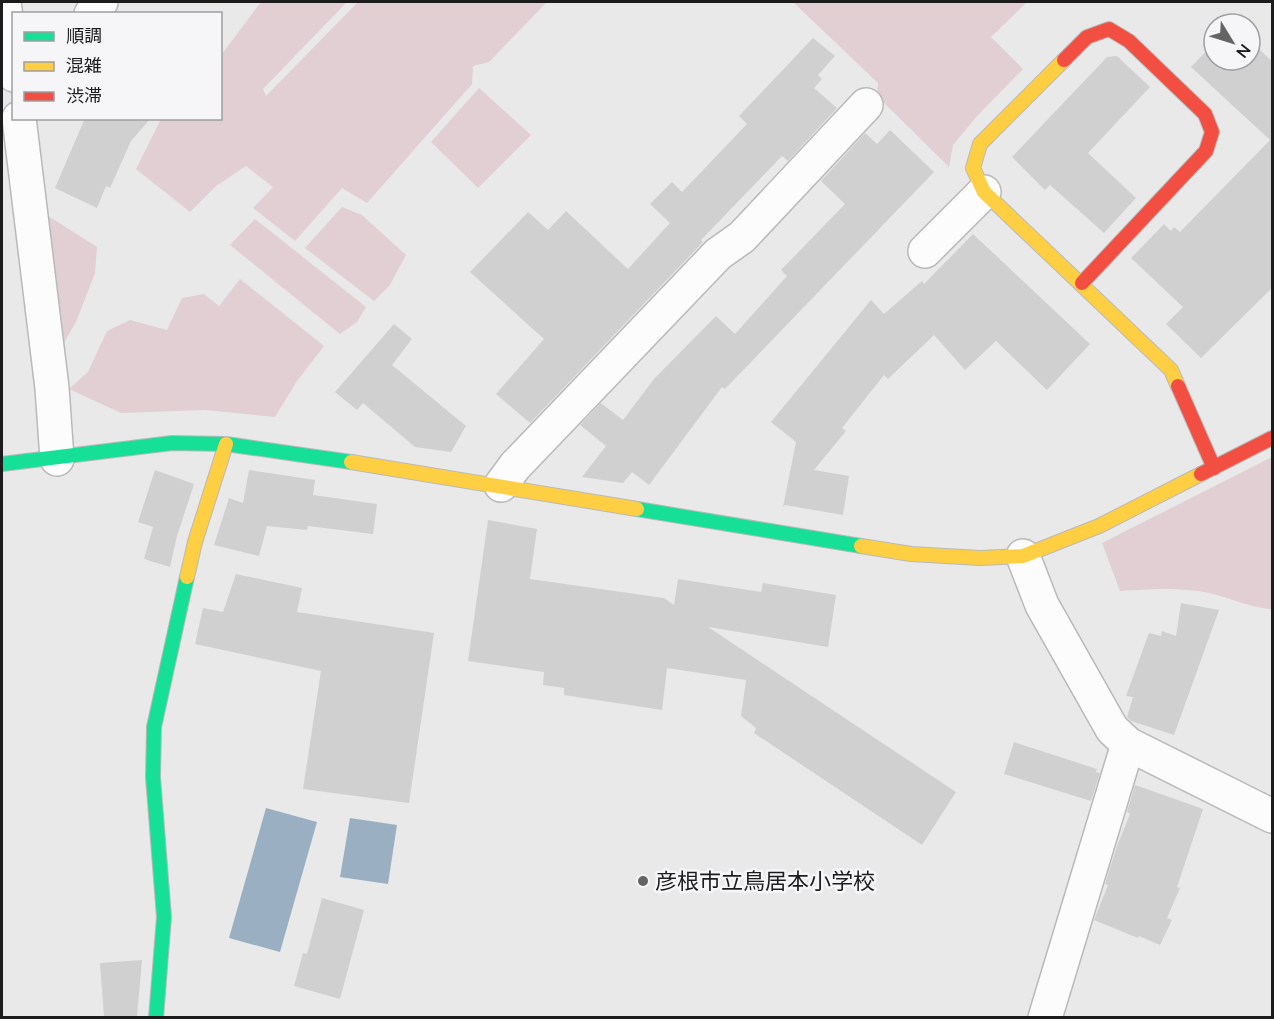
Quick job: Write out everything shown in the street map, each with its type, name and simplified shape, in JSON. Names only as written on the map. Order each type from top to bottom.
[{"type":"street","points":[[8,14],[12,55]]},
{"type":"street","points":[[1082,283],[1206,151],[1212,132],[1205,114],[1129,41],[1109,29],[1087,37],[980,144],[973,168],[984,192],[1171,370],[1214,468]]},
{"type":"street","points":[[501,485],[515,466],[718,254],[742,237],[866,105]]},
{"type":"street","points":[[19,120],[52,388],[57,459]]},
{"type":"street","points":[[925,251],[984,192]]},
{"type":"street","points":[[2,464],[57,459],[136,446],[172,443],[226,444],[286,451],[501,485],[678,517],[911,554],[980,558],[1023,556],[1099,526],[1272,438]]},
{"type":"street","points":[[156,1017],[164,917],[153,777],[154,727],[195,542],[226,444]]},
{"type":"street","points":[[1023,556],[1042,605],[1112,729],[1128,744],[1272,816]]},
{"type":"street","points":[[1045,1017],[1128,744]]},
{"type":"shaded area","points":[[261,2],[347,2],[263,89],[266,96],[358,2],[547,2],[489,62],[473,66],[472,84],[367,203],[342,188],[295,241],[253,208],[273,187],[246,166],[216,186],[190,212],[136,169],[160,120],[222,120],[222,54]]},
{"type":"shaded area","points":[[793,2],[1027,2],[991,37],[1023,69],[977,116],[953,145],[949,167],[877,96],[878,83]]},
{"type":"shaded area","points":[[479,88],[531,135],[478,188],[431,142]]},
{"type":"shaded area","points":[[342,207],[362,215],[406,255],[390,285],[374,301],[305,248]]},
{"type":"shaded area","points":[[42,212],[97,247],[95,273],[76,322],[62,346]]},
{"type":"shaded area","points":[[255,219],[366,307],[357,322],[340,334],[230,245]]},
{"type":"shaded area","points":[[240,279],[324,346],[297,381],[275,417],[205,410],[121,413],[69,389],[88,372],[107,331],[130,320],[167,330],[182,298],[204,294],[219,306]]},
{"type":"shaded area","points":[[1272,457],[1272,609],[1256,607],[1198,591],[1164,589],[1120,591],[1102,543]]},
{"type":"water","points":[[266,808],[317,822],[280,952],[229,938]]},
{"type":"water","points":[[350,818],[397,825],[388,884],[340,877]]},
{"type":"building","points":[[813,38],[835,56],[818,75],[822,79],[814,88],[837,108],[788,161],[782,156],[530,423],[496,394],[544,339],[470,272],[528,212],[548,230],[566,211],[628,269],[670,223],[650,204],[672,182],[682,192],[747,124],[739,116]]},
{"type":"building","points":[[1262,52],[1272,61],[1272,288],[1201,358],[1166,324],[1183,307],[1131,258],[1164,224],[1171,231],[1174,227],[1180,232],[1270,140],[1191,67],[1202,56],[1202,72],[1262,72]]},
{"type":"building","points":[[1117,56],[1150,87],[1088,153],[1136,198],[1104,233],[1050,185],[1045,190],[1012,157],[1107,57]]},
{"type":"building","points":[[84,120],[149,120],[131,141],[110,188],[106,186],[97,208],[55,188]]},
{"type":"building","points":[[890,130],[934,172],[725,389],[722,387],[649,485],[632,472],[623,483],[582,477],[606,446],[580,425],[601,403],[623,420],[654,379],[716,316],[735,334],[787,276],[781,270],[845,204],[821,181],[865,133],[877,144]]},
{"type":"building","points":[[973,234],[1090,344],[1047,390],[996,341],[965,370],[934,335],[888,379],[884,375],[842,428],[846,431],[814,470],[849,476],[843,515],[785,505],[783,507],[796,442],[771,422],[871,300],[884,314],[922,281],[924,284]]},
{"type":"building","points":[[394,324],[412,339],[392,365],[466,426],[451,452],[415,447],[363,403],[357,410],[335,392]]},
{"type":"building","points":[[155,470],[194,484],[177,536],[170,567],[144,559],[153,527],[138,522]]},
{"type":"building","points":[[249,470],[315,480],[313,495],[377,504],[373,534],[308,526],[307,530],[267,526],[259,556],[214,545],[229,498],[243,503]]},
{"type":"building","points":[[488,520],[537,529],[530,579],[664,598],[674,605],[678,579],[761,592],[763,583],[836,595],[828,647],[708,627],[956,792],[922,845],[754,733],[756,728],[741,716],[746,680],[667,668],[662,710],[564,695],[564,688],[543,685],[544,672],[468,661]]},
{"type":"building","points":[[236,574],[302,588],[297,612],[434,633],[409,803],[303,789],[321,671],[195,644],[203,608],[223,612]]},
{"type":"building","points":[[1181,603],[1219,610],[1174,735],[1131,721],[1127,717],[1133,697],[1126,696],[1149,633],[1161,636],[1162,631],[1176,636]]},
{"type":"building","points":[[1014,742],[1097,769],[1096,772],[1100,773],[1091,801],[1004,774]]},
{"type":"building","points":[[1135,785],[1203,809],[1177,887],[1180,888],[1167,918],[1172,920],[1160,945],[1094,920],[1108,885],[1105,884],[1117,846],[1130,814],[1127,812]]},
{"type":"building","points":[[322,898],[364,910],[340,999],[294,986],[303,953],[307,954]]},
{"type":"building","points":[[142,960],[137,1017],[104,1017],[100,963]]},
{"type":"traffic: fast","points":[[2,464],[172,443],[226,444],[351,462]]},
{"type":"traffic: fast","points":[[637,509],[861,546]]},
{"type":"traffic: fast","points":[[156,1018],[164,917],[153,777],[154,727],[187,577]]},
{"type":"traffic: slow","points":[[1064,60],[980,144],[973,168],[984,192],[1171,370],[1178,386]]},
{"type":"traffic: slow","points":[[187,577],[195,542],[226,444]]},
{"type":"traffic: slow","points":[[351,462],[637,509]]},
{"type":"traffic: slow","points":[[861,546],[911,554],[980,558],[1023,556],[1099,526],[1201,474]]},
{"type":"traffic: jam","points":[[1064,60],[1087,37],[1109,29],[1129,41],[1205,114],[1212,132],[1206,151],[1082,283]]},
{"type":"traffic: jam","points":[[1178,386],[1214,468]]},
{"type":"traffic: jam","points":[[1201,474],[1272,438]]},
{"type":"place","name":"彦根市立鳥居本小学校","points":[[643,881]]}]
